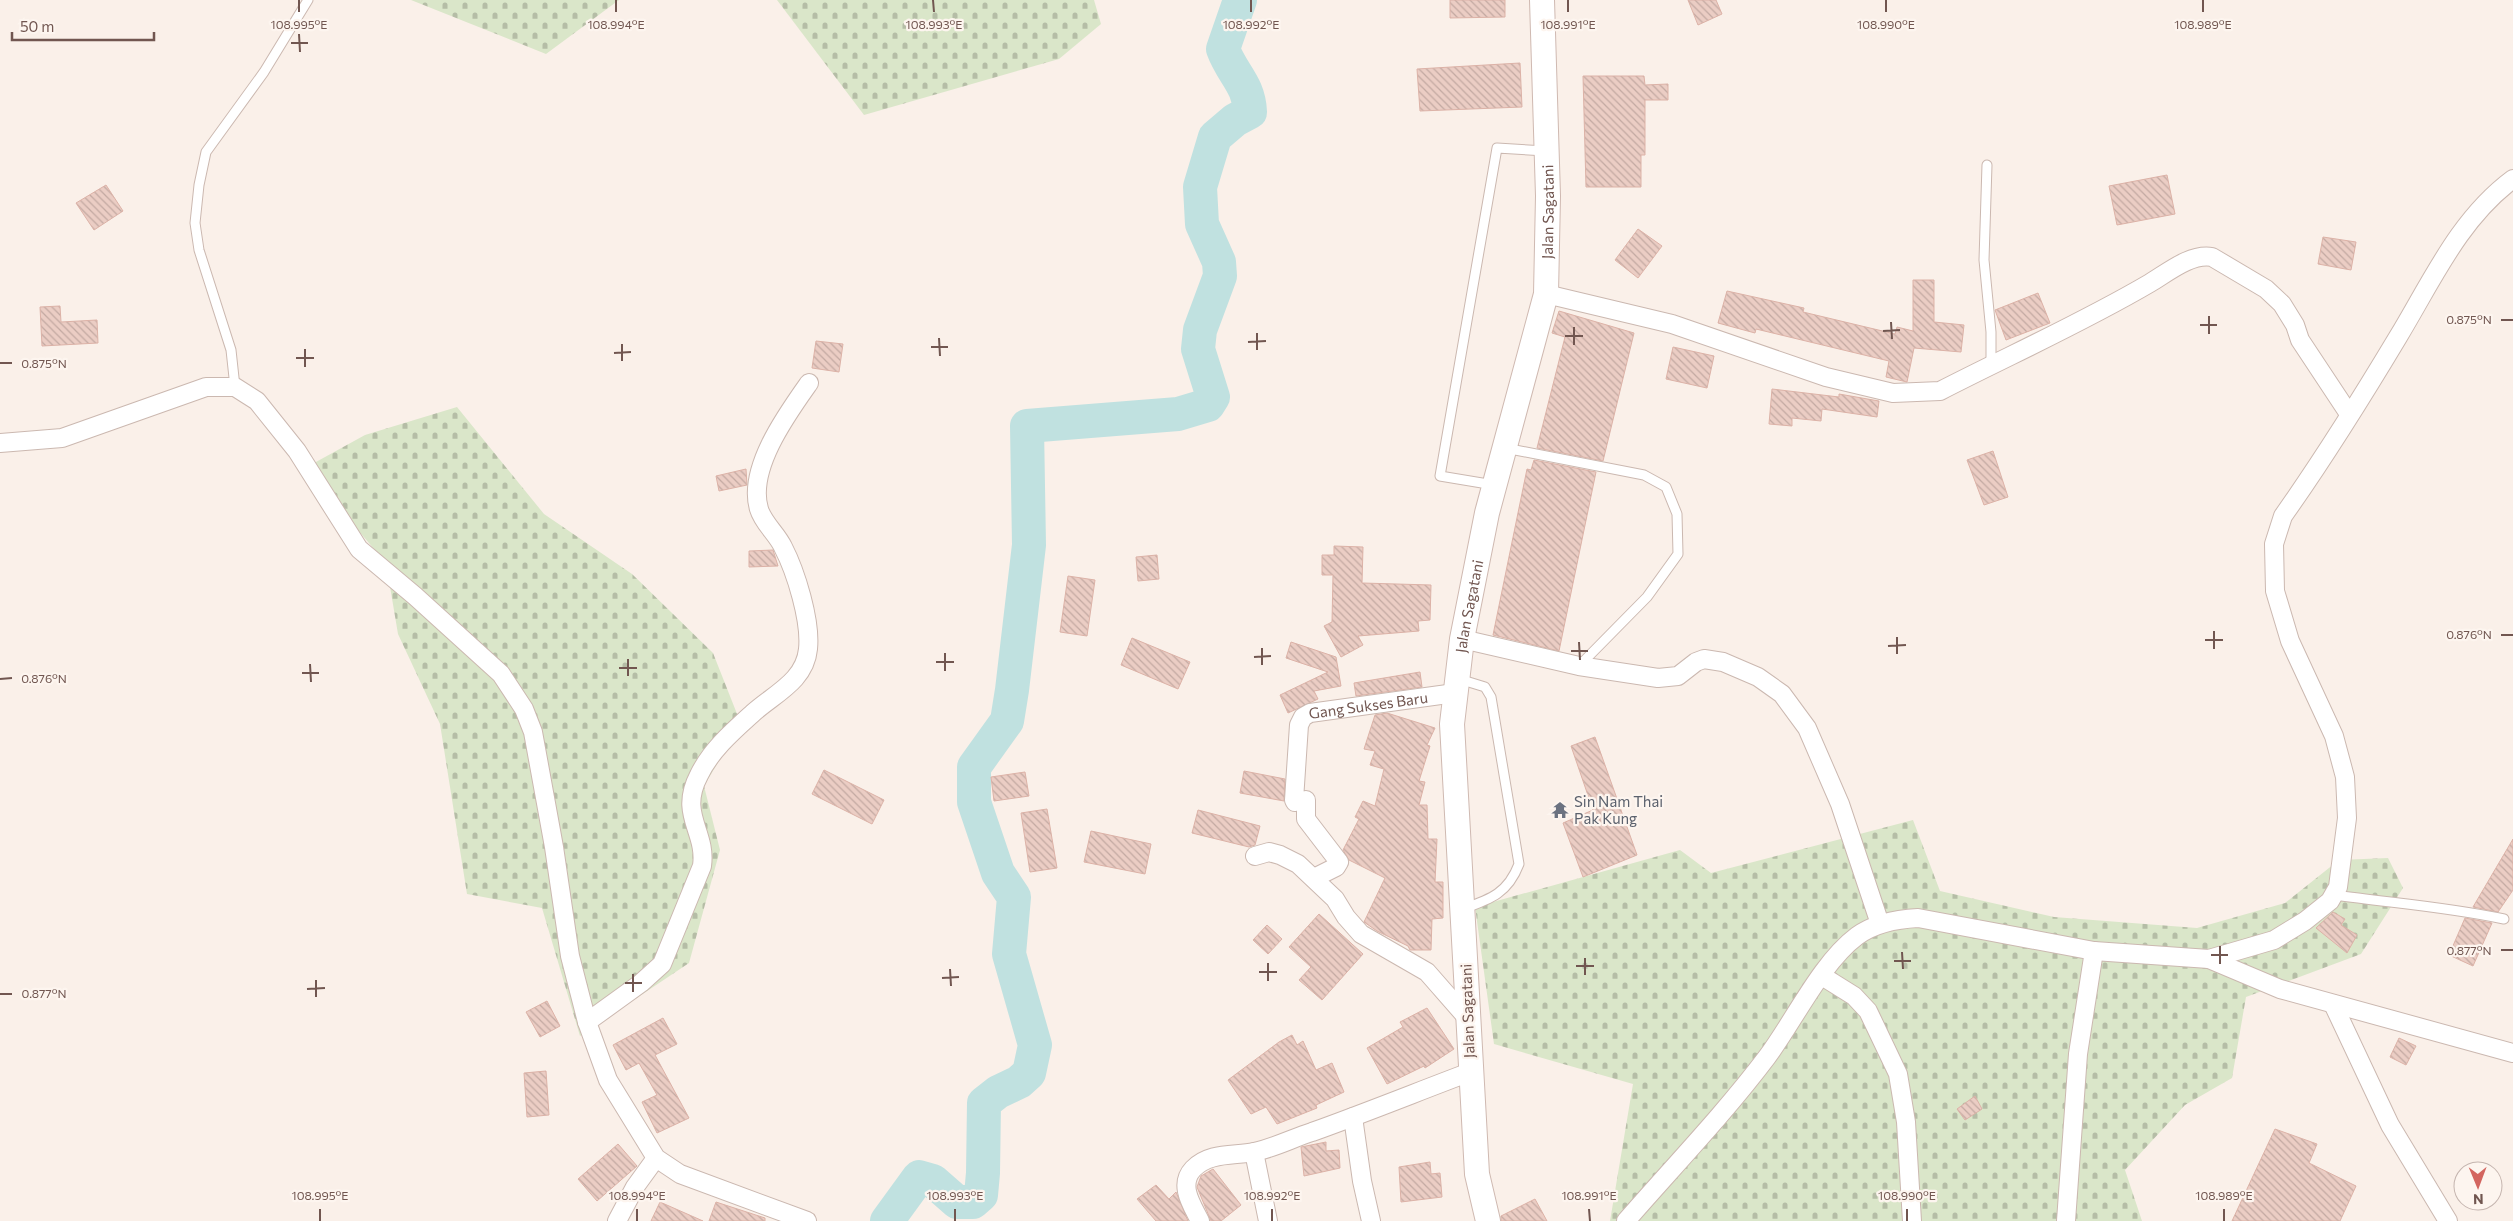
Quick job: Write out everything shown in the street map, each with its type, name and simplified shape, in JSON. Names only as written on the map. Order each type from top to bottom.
[{"type":"street","name":"Jalan Sagatani","points":[[1488,1221],[1477,1174],[1452,724],[1462,639],[1494,485],[1546,294],[1546,151],[1542,0]]},
{"type":"street","points":[[2209,960],[2274,940],[2305,921],[2335,894],[2338,887],[2347,818],[2345,777],[2334,736],[2290,641],[2275,591],[2273,559],[2276,534],[2283,516],[2388,355],[2441,262],[2469,221],[2499,189],[2513,179]]},
{"type":"street","points":[[1546,294],[1672,324],[1826,377],[1893,393],[1940,391],[2117,302],[2188,262],[2205,256],[2212,257],[2266,289],[2282,304],[2295,325],[2300,340],[2349,414]]},
{"type":"street","points":[[587,1022],[641,983],[662,964],[702,866],[702,851],[690,807],[691,797],[699,775],[717,747],[755,712],[781,693],[798,675],[805,661],[808,631],[794,574],[784,548],[761,515],[757,500],[758,479],[770,443],[809,383]]},
{"type":"street","points":[[0,443],[62,438],[206,387],[217,385],[235,387],[257,401],[297,451],[359,549],[415,596],[501,674],[524,709],[533,732],[554,847],[570,956],[587,1022],[608,1080],[656,1158],[680,1174],[807,1221]]},
{"type":"street","points":[[1462,639],[1579,666],[1665,679],[1678,676],[1696,662],[1712,660],[1723,662],[1758,677],[1782,694],[1807,728],[1840,804],[1880,924]]},
{"type":"street","name":"Gang Sukses Baru","points":[[1314,878],[1336,867],[1339,862],[1306,818],[1306,800],[1295,802],[1294,800],[1299,725],[1303,717],[1310,713],[1456,685]]},
{"type":"street","points":[[1255,856],[1269,852],[1298,864],[1336,899],[1346,916],[1361,934],[1426,972],[1469,1020]]},
{"type":"street","points":[[1626,1221],[1767,1057],[1822,976],[1857,936],[1880,924],[1898,919],[1918,918],[2094,951],[2209,960],[2280,990],[2513,1053]]},
{"type":"street","points":[[2066,1221],[2078,1054],[2094,951]]},
{"type":"street","points":[[1822,976],[1854,996],[1868,1011],[1898,1074],[1906,1122],[1912,1221]]},
{"type":"street","points":[[2333,1004],[2390,1125],[2448,1221]]},
{"type":"street","points":[[1200,1221],[1188,1196],[1186,1182],[1193,1169],[1202,1162],[1217,1156],[1254,1152],[1353,1117],[1470,1072]]},
{"type":"street","points":[[1353,1117],[1370,1221]]},
{"type":"street","points":[[1254,1152],[1268,1221]]},
{"type":"street","points":[[617,1221],[635,1187],[656,1158]]},
{"type":"lane","points":[[235,387],[231,350],[199,250],[195,224],[199,185],[206,152],[264,72],[308,0]]},
{"type":"lane","points":[[1494,485],[1440,476],[1497,148],[1546,151]]},
{"type":"lane","points":[[1987,165],[1984,260],[1991,332],[1991,364]]},
{"type":"lane","points":[[1504,448],[1644,475],[1666,487],[1677,514],[1678,554],[1647,597],[1579,666]]},
{"type":"lane","points":[[1456,685],[1485,687],[1491,697],[1519,864],[1513,880],[1500,892],[1485,901],[1462,909]]},
{"type":"lane","points":[[2335,894],[2424,908],[2463,911],[2504,919]]},
{"type":"green space","points":[[411,0],[619,0],[546,54]]},
{"type":"green space","points":[[777,0],[1094,0],[1101,24],[1059,59],[864,115]]},
{"type":"green space","points":[[457,407],[544,514],[632,574],[713,653],[741,724],[704,786],[720,850],[689,963],[580,1036],[542,908],[467,894],[440,724],[398,634],[386,563],[305,468],[365,435]]},
{"type":"green space","points":[[1913,820],[1940,891],[2054,917],[2197,928],[2285,903],[2339,860],[2388,858],[2403,888],[2361,954],[2246,997],[2232,1078],[2185,1105],[2125,1170],[2142,1221],[1610,1221],[1633,1084],[1494,1044],[1475,907],[1680,850],[1711,873]]},
{"type":"building","points":[[1450,0],[1505,0],[1505,17],[1450,18]]},
{"type":"building","points":[[1688,0],[1716,0],[1722,14],[1698,25]]},
{"type":"building","points":[[1520,63],[1522,107],[1420,111],[1417,69]]},
{"type":"building","points":[[1583,76],[1644,76],[1645,85],[1668,84],[1668,100],[1645,100],[1645,155],[1641,155],[1641,187],[1586,187]]},
{"type":"building","points":[[2167,175],[2175,214],[2117,225],[2109,186]]},
{"type":"building","points":[[106,185],[123,211],[94,230],[76,203]]},
{"type":"building","points":[[1638,229],[1662,246],[1638,278],[1615,260]]},
{"type":"building","points":[[2323,237],[2356,242],[2351,270],[2318,264]]},
{"type":"building","points":[[1913,280],[1934,280],[1934,322],[1964,325],[1961,352],[1914,348],[1907,382],[1886,377],[1889,361],[1756,329],[1755,333],[1718,323],[1727,291],[1804,308],[1803,312],[1895,334],[1897,327],[1913,331]]},
{"type":"building","points":[[2038,293],[2050,323],[2006,340],[1995,310]]},
{"type":"building","points":[[60,306],[61,322],[97,320],[98,343],[42,346],[40,307]]},
{"type":"building","points":[[1559,311],[1634,333],[1603,461],[1537,448],[1565,337],[1552,333]]},
{"type":"building","points":[[816,341],[843,344],[839,372],[812,368]]},
{"type":"building","points":[[1673,347],[1714,356],[1707,388],[1666,379]]},
{"type":"building","points":[[1772,389],[1839,397],[1839,394],[1879,401],[1877,417],[1822,409],[1821,421],[1792,418],[1792,426],[1769,424]]},
{"type":"building","points":[[1993,451],[2008,497],[1984,505],[1967,460]]},
{"type":"building","points":[[1534,460],[1596,472],[1559,651],[1493,635],[1527,469],[1531,470]]},
{"type":"building","points":[[746,469],[747,485],[719,491],[716,476]]},
{"type":"building","points":[[1334,546],[1363,547],[1362,583],[1431,585],[1430,620],[1418,621],[1419,631],[1358,636],[1363,645],[1341,657],[1324,626],[1332,622],[1333,575],[1322,575],[1322,555],[1334,555]]},
{"type":"building","points":[[773,550],[778,566],[749,567],[749,551]]},
{"type":"building","points":[[1157,555],[1159,579],[1138,581],[1136,557]]},
{"type":"building","points":[[1068,576],[1095,580],[1087,636],[1060,632]]},
{"type":"building","points":[[1132,638],[1190,662],[1178,689],[1121,665]]},
{"type":"building","points":[[1291,642],[1336,657],[1341,686],[1314,691],[1318,699],[1288,713],[1280,695],[1328,672],[1286,658]]},
{"type":"building","points":[[1420,672],[1422,687],[1356,696],[1354,683]]},
{"type":"building","points":[[1387,713],[1435,728],[1427,745],[1430,746],[1419,781],[1425,782],[1419,805],[1427,805],[1428,839],[1437,839],[1435,882],[1443,882],[1443,918],[1432,919],[1431,950],[1410,950],[1408,946],[1377,931],[1364,922],[1385,878],[1349,860],[1343,850],[1359,819],[1355,817],[1363,801],[1375,806],[1384,769],[1370,765],[1375,751],[1364,749],[1375,715]]},
{"type":"building","points":[[1595,737],[1637,855],[1583,877],[1563,823],[1593,810],[1571,746]]},
{"type":"building","points":[[824,770],[884,800],[872,824],[812,794]]},
{"type":"building","points":[[1244,771],[1285,779],[1284,801],[1240,793]]},
{"type":"building","points":[[1025,772],[1029,796],[994,801],[991,777]]},
{"type":"building","points":[[1047,809],[1057,868],[1030,872],[1021,813]]},
{"type":"building","points":[[1198,810],[1260,826],[1255,845],[1249,847],[1192,833]]},
{"type":"building","points":[[1091,831],[1151,844],[1145,874],[1084,862]]},
{"type":"building","points":[[2513,839],[2513,890],[2498,912],[2473,907]]},
{"type":"building","points":[[2333,912],[2345,919],[2341,925],[2357,935],[2347,953],[2316,928]]},
{"type":"building","points":[[1319,914],[1363,954],[1322,1000],[1299,980],[1311,967],[1289,947]]},
{"type":"building","points":[[2465,918],[2492,923],[2473,966],[2449,955]]},
{"type":"building","points":[[1267,925],[1282,939],[1268,954],[1253,940]]},
{"type":"building","points":[[547,1001],[560,1026],[540,1037],[526,1012]]},
{"type":"building","points":[[1427,1008],[1454,1049],[1425,1068],[1424,1066],[1387,1084],[1367,1048],[1403,1027],[1400,1022]]},
{"type":"building","points":[[663,1018],[677,1044],[655,1055],[689,1118],[657,1133],[642,1102],[657,1095],[639,1063],[626,1070],[613,1045]]},
{"type":"building","points":[[1292,1035],[1297,1045],[1303,1041],[1316,1070],[1332,1063],[1344,1092],[1316,1105],[1317,1108],[1277,1124],[1266,1107],[1251,1114],[1228,1080],[1279,1042]]},
{"type":"building","points":[[2399,1038],[2416,1046],[2406,1065],[2390,1057]]},
{"type":"building","points":[[546,1071],[549,1115],[527,1117],[524,1073]]},
{"type":"building","points":[[1975,1096],[1982,1109],[1965,1120],[1957,1109]]},
{"type":"building","points":[[2275,1129],[2317,1144],[2309,1163],[2356,1186],[2340,1221],[2232,1221]]},
{"type":"building","points":[[1326,1142],[1326,1151],[1339,1150],[1340,1168],[1304,1176],[1301,1147]]},
{"type":"building","points":[[618,1144],[637,1166],[597,1201],[578,1179]]},
{"type":"building","points":[[1430,1162],[1431,1174],[1440,1173],[1442,1197],[1401,1202],[1399,1167]]},
{"type":"building","points":[[1213,1169],[1241,1205],[1221,1221],[1211,1221],[1197,1187],[1201,1176]]},
{"type":"building","points":[[1156,1185],[1169,1199],[1176,1192],[1188,1221],[1156,1221],[1137,1199]]},
{"type":"building","points":[[1535,1199],[1547,1221],[1501,1221],[1501,1216]]},
{"type":"building","points":[[660,1202],[703,1221],[651,1221]]},
{"type":"building","points":[[716,1202],[765,1218],[765,1221],[709,1221]]},
{"type":"waterway","points":[[887,1221],[919,1177],[933,1181],[957,1202],[973,1202],[981,1195],[984,1103],[998,1092],[1019,1082],[1029,1073],[1035,1045],[1009,954],[1014,897],[998,873],[974,802],[974,767],[1007,721],[1012,690],[1029,545],[1027,426],[1178,414],[1208,405],[1213,397],[1198,349],[1200,330],[1220,276],[1219,262],[1202,224],[1200,187],[1215,137],[1235,120],[1250,112],[1247,94],[1223,49],[1240,0]]},
{"type":"place","name":"Sin Nam Thai Pak Kung","points":[[1560,810]]}]
